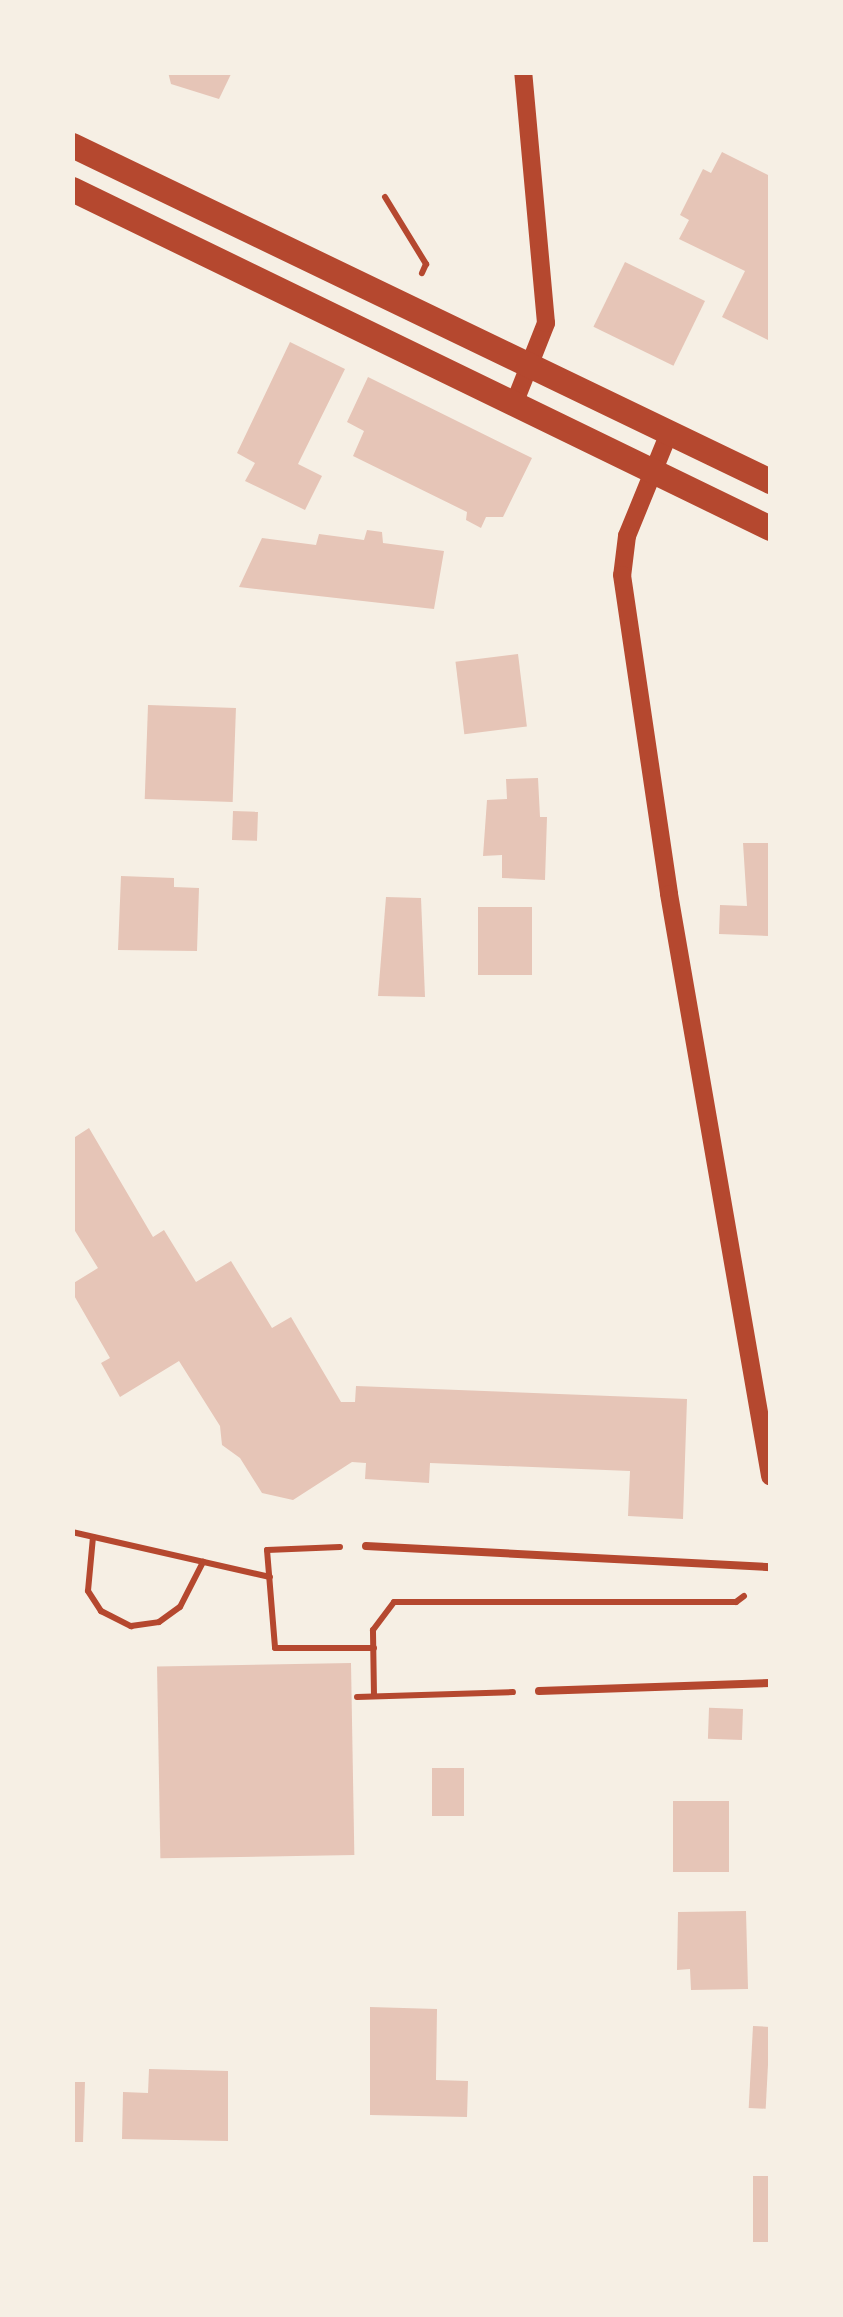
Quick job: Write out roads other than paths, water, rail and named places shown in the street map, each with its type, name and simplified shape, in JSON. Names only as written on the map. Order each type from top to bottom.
[{"type":"main road","points":[[72,145],[770,481]]},
{"type":"main road","points":[[72,189],[770,528]]},
{"type":"street","points":[[514,404],[531,364],[546,309],[523,72]]},
{"type":"street","points":[[669,433],[626,536],[626,605],[669,894],[770,1476]]},
{"type":"lane","points":[[366,1546],[770,1566]]},
{"type":"lane","points":[[539,1691],[770,1683]]}]
